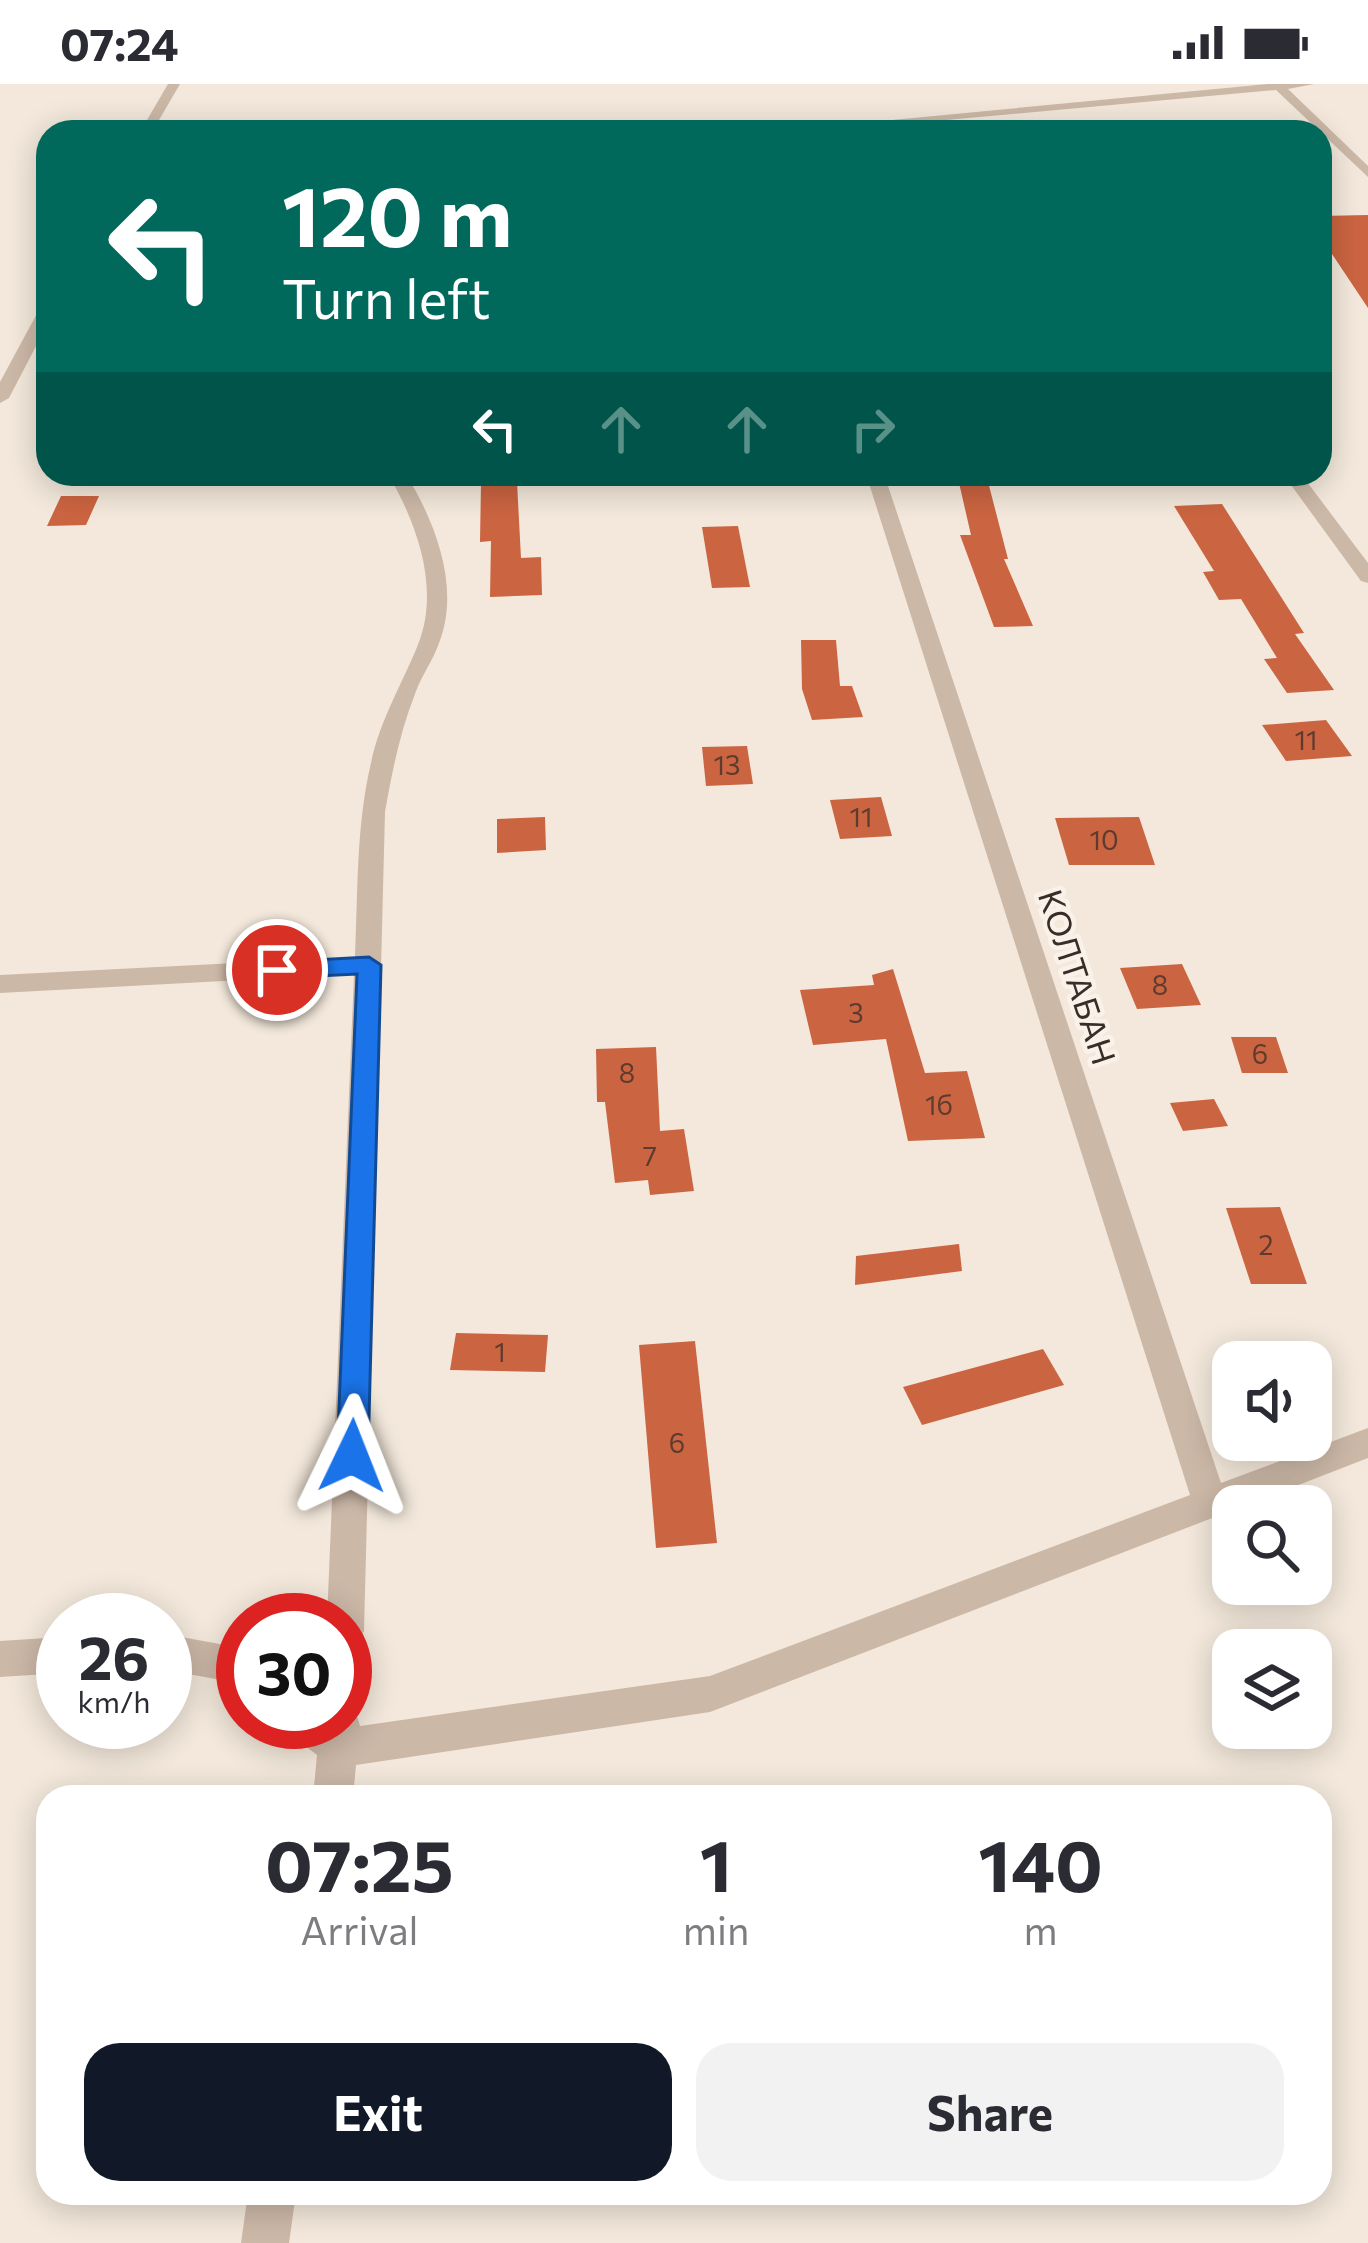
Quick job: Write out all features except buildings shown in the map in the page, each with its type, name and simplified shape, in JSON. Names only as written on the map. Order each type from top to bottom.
[{"type":"street","points":[[153,120],[174,84]]},
{"type":"street","points":[[942,120],[1308,84]]},
{"type":"street","points":[[1279,87],[1313,120]]},
{"type":"street","points":[[1332,138],[1368,173]]},
{"type":"street","points":[[0,398],[36,330]]},
{"type":"street","points":[[346,1593],[373,812],[383,758],[404,692],[431,639],[434,603],[432,546],[404,486]]},
{"type":"street","name":"КОЛТАБАН","points":[[878,486],[1210,1503]]},
{"type":"street","points":[[1301,486],[1368,577]]},
{"type":"street","points":[[0,984],[369,965]]},
{"type":"street","points":[[372,1731],[710,1694],[1368,1443]]},
{"type":"street","points":[[0,1659],[36,1657]]},
{"type":"street","points":[[334,1785],[338,1749]]},
{"type":"street","points":[[265,2243],[270,2205]]},
{"type":"route","points":[[277,970],[369,965],[352,1456]]}]
